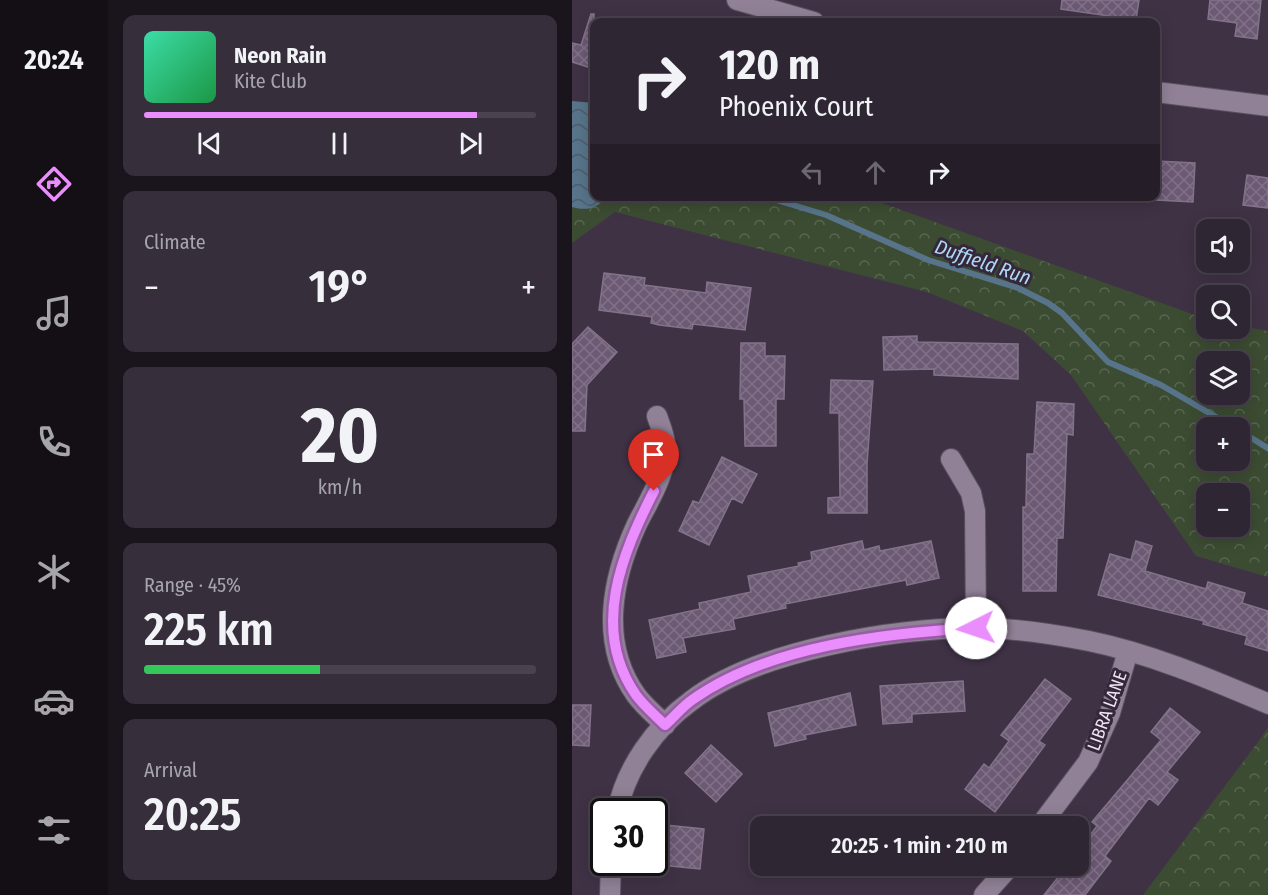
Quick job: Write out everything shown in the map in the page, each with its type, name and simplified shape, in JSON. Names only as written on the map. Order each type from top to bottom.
[{"type":"street","points":[[737,0],[800,18]]},
{"type":"street","points":[[1160,92],[1268,106]]},
{"type":"street","points":[[657,416],[665,442],[663,467],[626,550],[617,576],[613,604],[613,629],[625,677],[637,696],[665,725]]},
{"type":"street","points":[[951,459],[964,477],[975,511],[976,628]]},
{"type":"street","points":[[622,798],[630,774],[644,750],[665,725],[690,701],[722,681],[793,656],[884,636],[976,628],[1089,641],[1173,664],[1268,704]]},
{"type":"street","name":"LIBRA LANE","points":[[1047,816],[1092,754],[1110,713],[1128,651]]},
{"type":"street","points":[[610,895],[611,876]]},
{"type":"street","points":[[984,895],[1001,876]]},
{"type":"green space","points":[[572,104],[590,179],[590,201],[876,201],[1196,315],[1196,339],[1250,339],[1250,328],[1268,331],[1268,577],[1196,556],[1071,375],[1023,331],[927,292],[615,212],[572,243]]},
{"type":"green space","points":[[1268,727],[1268,895],[1143,895],[1261,738]]},
{"type":"water","points":[[572,101],[590,103],[590,201],[602,201],[587,209],[572,207]]},
{"type":"building","points":[[1062,0],[1139,0],[1136,18],[1061,9]]},
{"type":"building","points":[[1210,0],[1261,0],[1257,39],[1235,36],[1237,23],[1208,19]]},
{"type":"building","points":[[591,14],[594,14],[594,18],[590,18],[590,68],[572,62],[572,43],[581,45]]},
{"type":"building","points":[[1160,161],[1195,163],[1193,202],[1160,200]]},
{"type":"building","points":[[1247,175],[1268,178],[1268,208],[1243,205]]},
{"type":"building","points":[[604,273],[645,278],[644,285],[706,293],[707,282],[751,288],[745,330],[693,324],[692,329],[659,325],[651,323],[652,317],[599,310]]},
{"type":"building","points":[[588,327],[617,352],[587,385],[585,431],[572,431],[572,344]]},
{"type":"building","points":[[917,336],[917,342],[1018,344],[1018,379],[934,375],[934,369],[884,370],[883,337]]},
{"type":"building","points":[[741,343],[765,343],[765,356],[785,356],[784,399],[776,399],[776,446],[745,446],[744,399],[740,399]]},
{"type":"building","points":[[831,380],[873,381],[867,464],[867,513],[828,513],[828,498],[840,497],[839,413],[830,413]]},
{"type":"building","points":[[1037,402],[1074,404],[1073,435],[1067,434],[1063,538],[1057,538],[1056,591],[1023,591],[1023,507],[1026,507],[1027,454],[1034,454]]},
{"type":"building","points":[[722,457],[757,474],[742,503],[732,498],[709,545],[679,531],[693,501],[699,503]]},
{"type":"building","points":[[862,541],[864,550],[879,546],[880,551],[931,541],[939,578],[907,585],[906,580],[785,604],[786,608],[733,619],[735,629],[683,638],[686,652],[657,658],[649,620],[700,609],[699,603],[751,592],[748,576],[799,566],[798,563],[812,560],[811,552]]},
{"type":"building","points":[[1136,541],[1152,546],[1145,571],[1206,589],[1208,582],[1245,593],[1242,603],[1268,611],[1268,651],[1245,644],[1247,636],[1203,624],[1204,621],[1098,595],[1110,554],[1131,560]]},
{"type":"building","points":[[1045,679],[1071,699],[1039,741],[1045,745],[995,812],[965,789],[984,764],[989,768],[1009,741],[1001,735]]},
{"type":"building","points":[[963,681],[965,711],[912,714],[912,722],[883,724],[880,686]]},
{"type":"building","points":[[850,693],[856,725],[805,735],[806,739],[775,746],[768,713]]},
{"type":"building","points":[[572,705],[591,705],[589,746],[572,745]]},
{"type":"building","points":[[1170,708],[1200,732],[1167,772],[1178,780],[1158,805],[1149,798],[1105,856],[1111,861],[1085,895],[1044,895],[1059,876],[1089,876],[1089,837],[1097,826],[1092,822],[1161,740],[1151,732]]},
{"type":"building","points":[[711,745],[742,774],[716,802],[685,773]]},
{"type":"building","points":[[668,825],[704,829],[700,869],[668,866]]},
{"type":"waterway","name":"Duffield Run","points":[[780,201],[826,215],[928,260],[1018,288],[1062,313],[1108,362],[1161,385],[1216,417]]},
{"type":"waterway","name":"Duffield Run","points":[[1250,437],[1269,449]]},
{"type":"route","points":[[654,491],[626,550],[617,576],[613,604],[613,629],[625,677],[637,696],[665,725],[690,701],[722,681],[818,648],[884,636],[976,628]]}]
